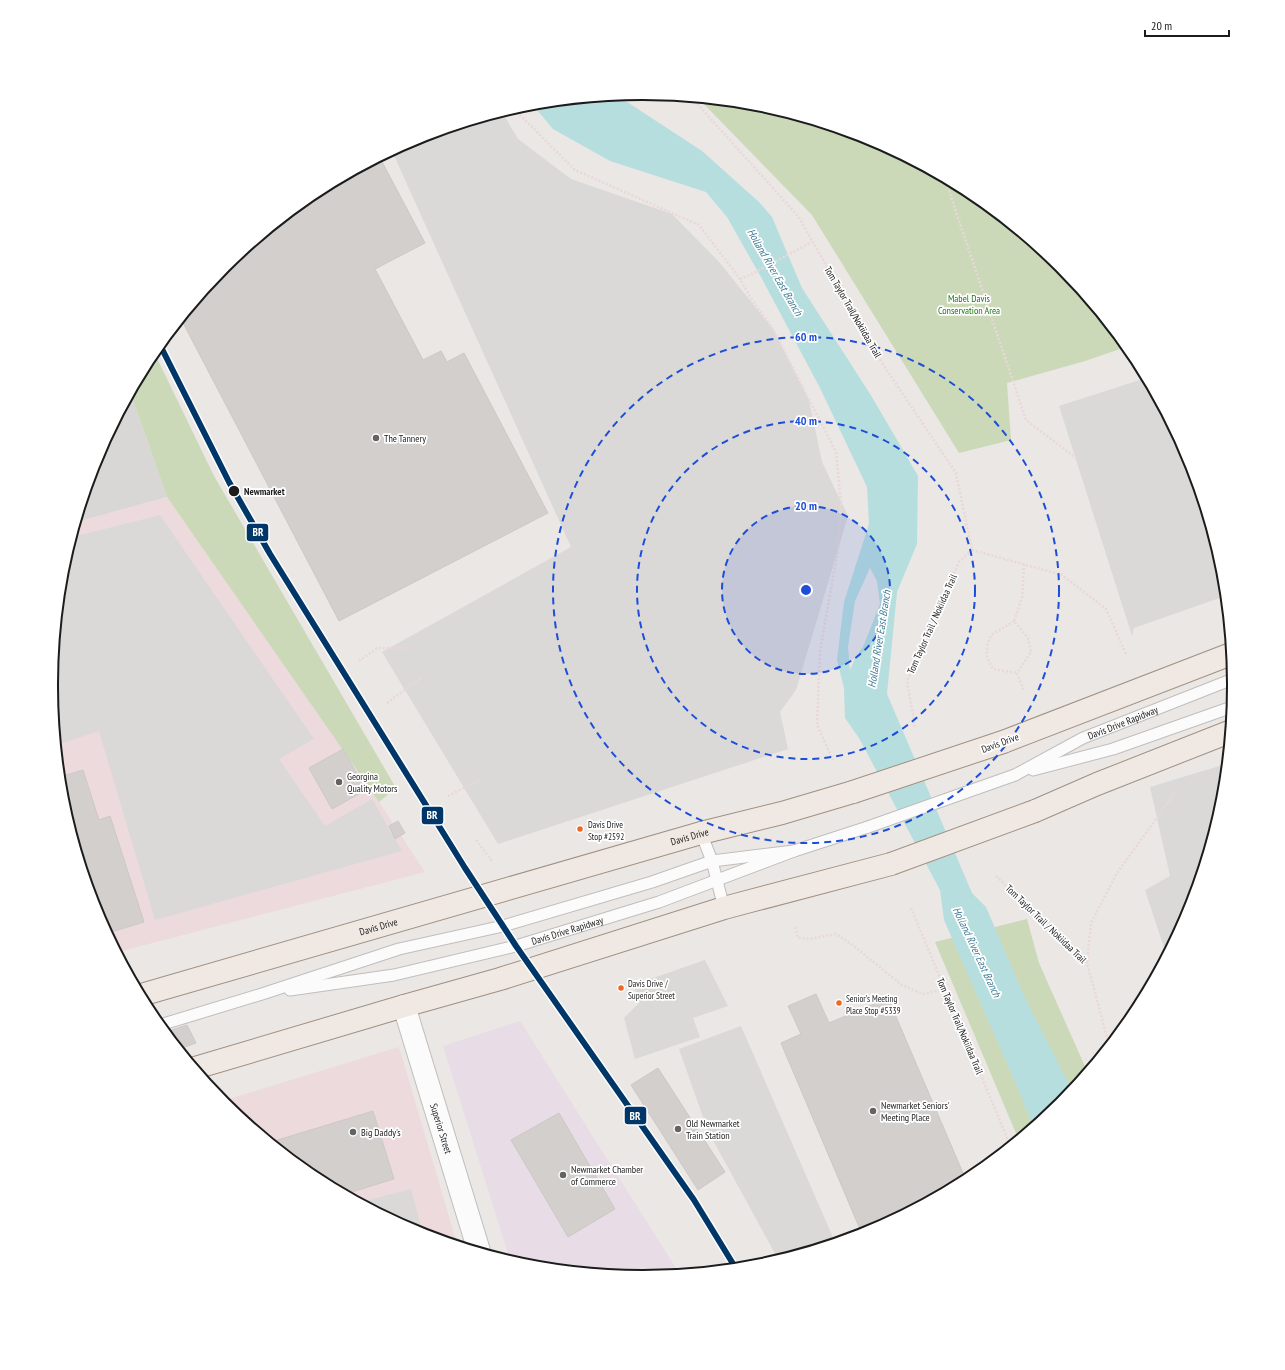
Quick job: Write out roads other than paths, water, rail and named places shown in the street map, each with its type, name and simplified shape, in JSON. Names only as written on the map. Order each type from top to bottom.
[{"type":"main road","name":"Davis Drive","points":[[146,993],[701,834],[782,813],[853,792],[1003,742],[1226,656]]},
{"type":"main road","points":[[200,1067],[500,979],[724,908],[891,864],[1035,811],[1097,784],[1225,734]]},
{"type":"street","name":"Superior Street","points":[[404,1006],[477,1245]]},
{"type":"lane","name":"Davis Drive Rapidway","points":[[1015,775],[1083,738],[1227,681]]},
{"type":"lane","name":"Davis Drive Rapidway","points":[[262,994],[394,975],[516,946],[659,902],[794,851],[868,827],[1015,775],[1112,749],[1226,709]]},
{"type":"lane","points":[[701,834],[712,861],[724,908]]},
{"type":"lane","name":"Davis Drive Rapidway","points":[[166,1023],[262,994],[399,949],[503,926],[652,882],[712,861],[794,851]]},
{"type":"water","name":"Holland River East Branch","points":[[625,101],[702,151],[759,202],[772,217],[802,288],[872,397],[918,476],[917,544],[897,592],[887,694],[972,893],[986,907],[1026,1000],[1069,1084],[1031,1121],[944,920],[940,890],[859,738],[845,718],[844,688],[837,660],[844,602],[869,524],[867,487],[820,388],[761,277],[727,217],[706,192],[610,161],[553,129],[537,111],[566,106]],"holes":[[[870,568],[877,581],[880,604],[863,647],[855,658],[850,670],[848,647],[855,601]]]},
{"type":"place","name":"The Tannery","points":[[376,438]]},
{"type":"place","name":"Newmarket","points":[[234,491]]},
{"type":"place","name":"Georgina Quality Motors","points":[[339,782]]},
{"type":"place","name":"Davis Drive Stop #2592","points":[[580,829]]},
{"type":"place","name":"Davis Drive / Superior Street","points":[[621,988]]},
{"type":"place","name":"Senior's Meeting Place Stop #5339","points":[[839,1003]]},
{"type":"place","name":"Newmarket Seniors' Meeting Place","points":[[873,1111]]},
{"type":"place","name":"Old Newmarket Train Station","points":[[678,1129]]},
{"type":"place","name":"Big Daddy's","points":[[353,1132]]},
{"type":"place","name":"Newmarket Chamber of Commerce","points":[[563,1175]]},
{"type":"park label","name":"Mabel Davis Conservation Area","points":[[969,304]]}]
